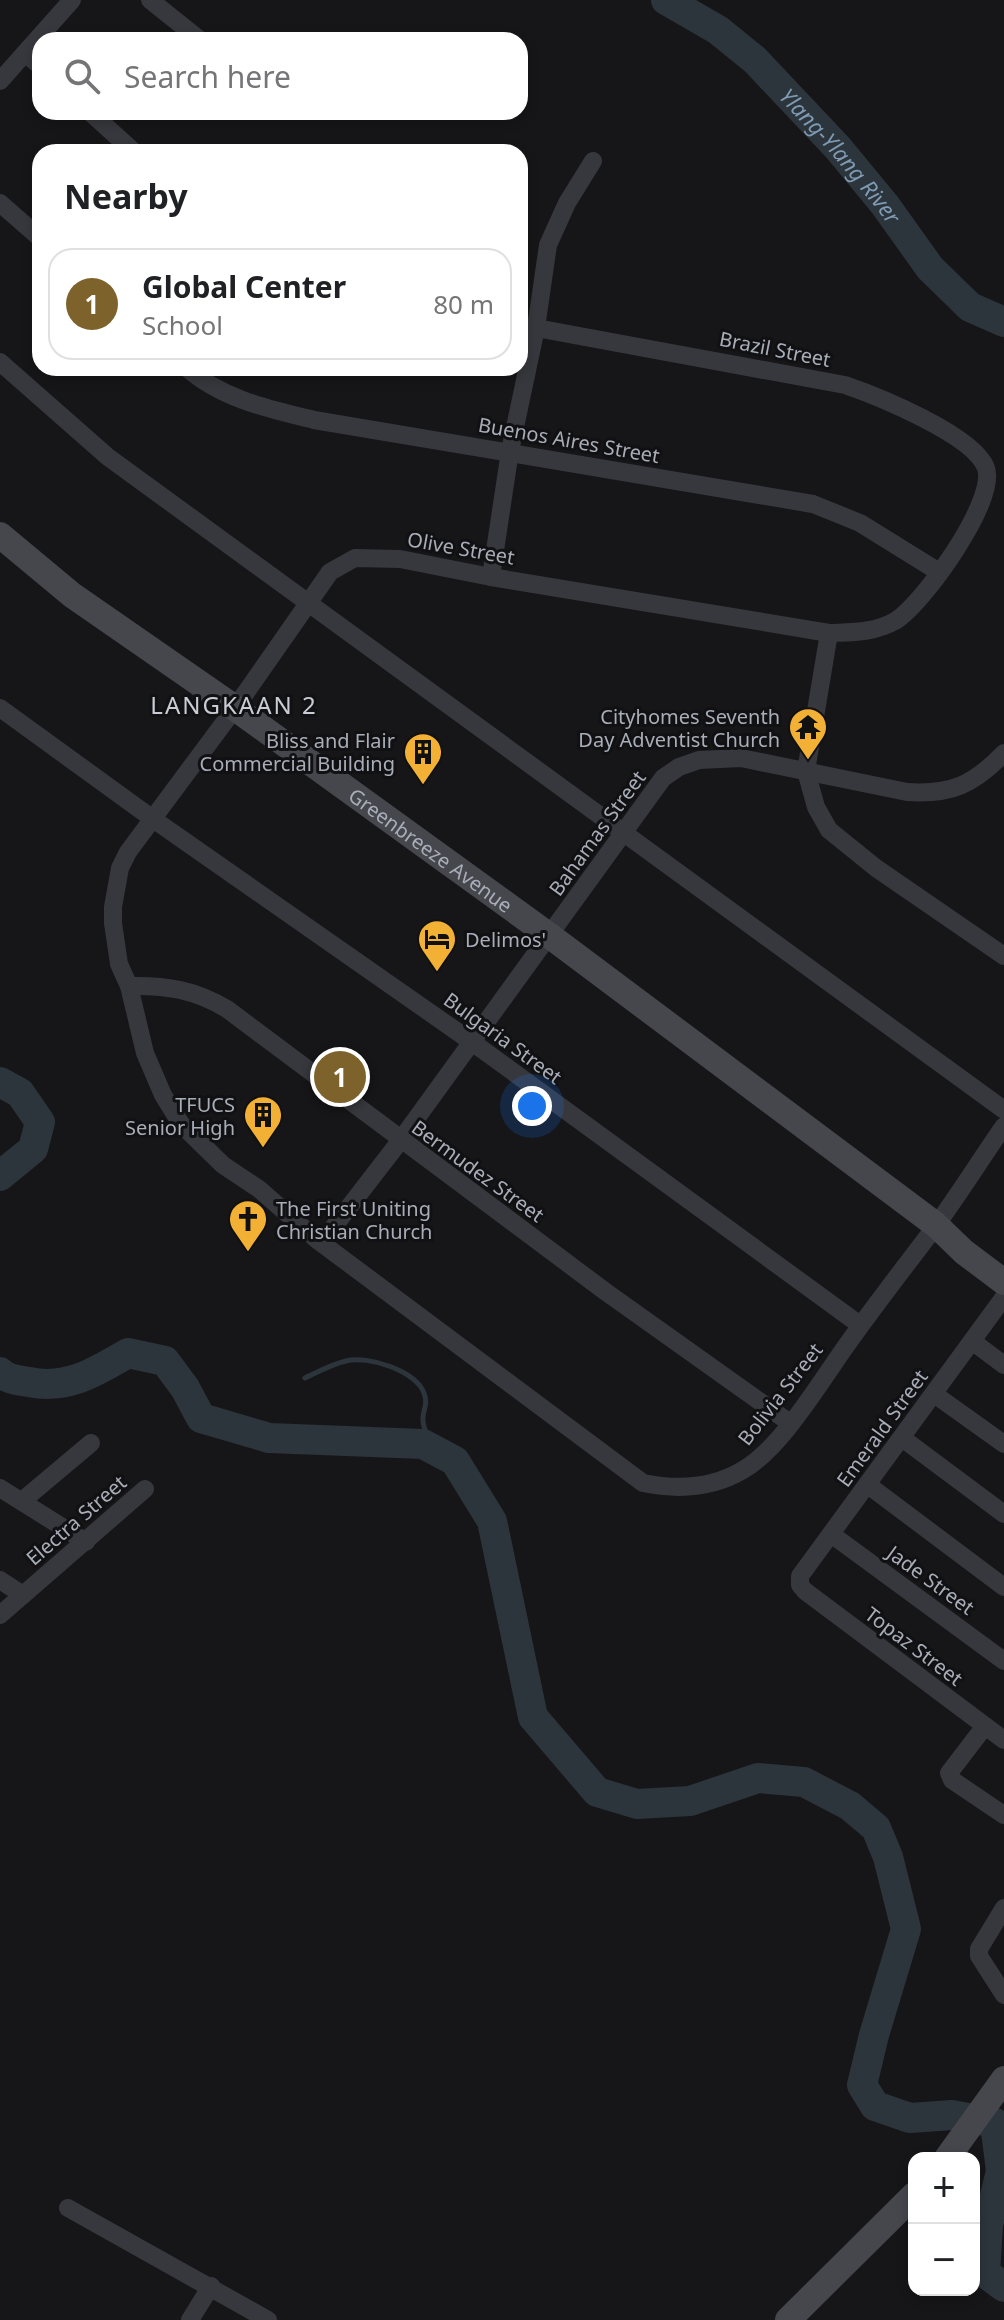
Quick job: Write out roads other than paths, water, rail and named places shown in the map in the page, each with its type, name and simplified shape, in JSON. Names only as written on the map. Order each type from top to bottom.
[{"type":"street","points":[[44,32],[72,0]]},
{"type":"street","points":[[150,0],[190,32]]},
{"type":"street","points":[[0,81],[32,45]]},
{"type":"street","points":[[25,53],[32,59]]},
{"type":"street","points":[[99,120],[125,144]]},
{"type":"street","points":[[528,327],[548,245],[567,203],[593,161]]},
{"type":"street","points":[[0,203],[32,231]]},
{"type":"street","name":"Brazil Street","points":[[528,327],[845,385],[885,399],[957,439],[978,455],[986,467],[988,480]]},
{"type":"street","points":[[0,362],[108,457],[1004,1110]]},
{"type":"street","name":"Buenos Aires Street","points":[[196,376],[204,383],[260,407],[314,420],[813,504],[860,523],[939,572]]},
{"type":"street","points":[[491,577],[521,376]]},
{"type":"street","name":"Olive Street","points":[[129,986],[119,964],[113,923],[120,868],[128,852],[235,708],[330,572],[355,558],[400,559],[829,633],[876,630],[897,620],[939,572],[973,520],[988,480]]},
{"type":"street","name":"Greenbreeze Avenue","points":[[0,535],[52,579],[550,936],[936,1225],[964,1252],[1004,1282]]},
{"type":"street","points":[[829,633],[806,771],[816,807],[829,830],[876,868],[1002,950]]},
{"type":"street","name":"Bulgaria Street","points":[[0,708],[472,1042],[860,1325]]},
{"type":"street","name":"Bahamas Street","points":[[322,1242],[400,1141],[663,778],[679,767],[699,760],[741,758],[907,792],[931,794],[972,782],[1004,753]]},
{"type":"street","name":"Bermudez Street","points":[[129,986],[160,985],[186,989],[227,1009],[400,1141],[790,1423]]},
{"type":"street","name":"Bolivia Street","points":[[129,986],[145,1053],[163,1095],[176,1117],[223,1165],[259,1189],[322,1242],[643,1483],[673,1489],[697,1487],[720,1480],[758,1461],[790,1423],[936,1225],[1004,1126]]},
{"type":"street","name":"Greenbreeze Avenue","points":[[936,1225],[974,1239],[1004,1261]]},
{"type":"street","name":"Emerald Street","points":[[800,1585],[800,1576],[1004,1297]]},
{"type":"street","points":[[972,1341],[1004,1365]]},
{"type":"street","points":[[934,1394],[1004,1444]]},
{"type":"street","points":[[902,1438],[1004,1514]]},
{"type":"street","points":[[22,1501],[91,1443]]},
{"type":"street","points":[[868,1485],[1004,1587]]},
{"type":"street","points":[[0,1488],[86,1542]]},
{"type":"street","name":"Electra Street","points":[[0,1615],[145,1489]]},
{"type":"street","name":"Jade Street","points":[[831,1534],[1004,1661]]},
{"type":"street","points":[[0,1580],[23,1595]]},
{"type":"street","name":"Topaz Street","points":[[800,1585],[1004,1740]]},
{"type":"street","points":[[985,1726],[949,1773],[952,1780],[1004,1815]]},
{"type":"street","points":[[1004,1908],[979,1949],[979,1956],[1004,1995]]},
{"type":"street","points":[[952,2152],[1002,2086]]},
{"type":"street","points":[[788,2320],[908,2201]]},
{"type":"street","points":[[68,2208],[268,2320]]},
{"type":"street","points":[[190,2320],[211,2286]]},
{"type":"waterway","name":"Ylang-Ylang River","points":[[666,0],[718,30],[755,60],[838,148],[885,205],[930,268],[970,307],[1004,322]]},
{"type":"waterway","points":[[0,1082],[20,1093],[40,1122],[33,1149],[0,1176]]},
{"type":"waterway","points":[[0,1372],[17,1380],[56,1384],[81,1378],[128,1353],[165,1361],[185,1388],[201,1418],[269,1438],[423,1444],[455,1461],[492,1521],[533,1717],[597,1792],[637,1804],[690,1801],[758,1778],[804,1782],[850,1806],[876,1828],[888,1857],[906,1929],[862,2085],[875,2106],[910,2118],[952,2115],[995,2123],[1001,2171],[988,2225],[985,2273],[1004,2287]]},
{"type":"waterway","points":[[305,1378],[336,1364],[355,1360],[390,1366],[402,1372],[412,1378],[424,1393],[424,1426],[438,1452]]},
{"type":"place","name":"Cityhomes Seventh Day Adventist Church","points":[[808,761]]},
{"type":"place","name":"Bliss and Flair Commercial Building","points":[[423,786]]},
{"type":"place","name":"Delimos'","points":[[437,973]]},
{"type":"place","name":"Global Center","points":[[340,1077]]},
{"type":"place","name":"TFUCS Senior High","points":[[263,1149]]},
{"type":"place","name":"The First Uniting Christian Church","points":[[248,1253]]},
{"type":"district","name":"LANGKAAN 2","points":[[234,704]]}]
